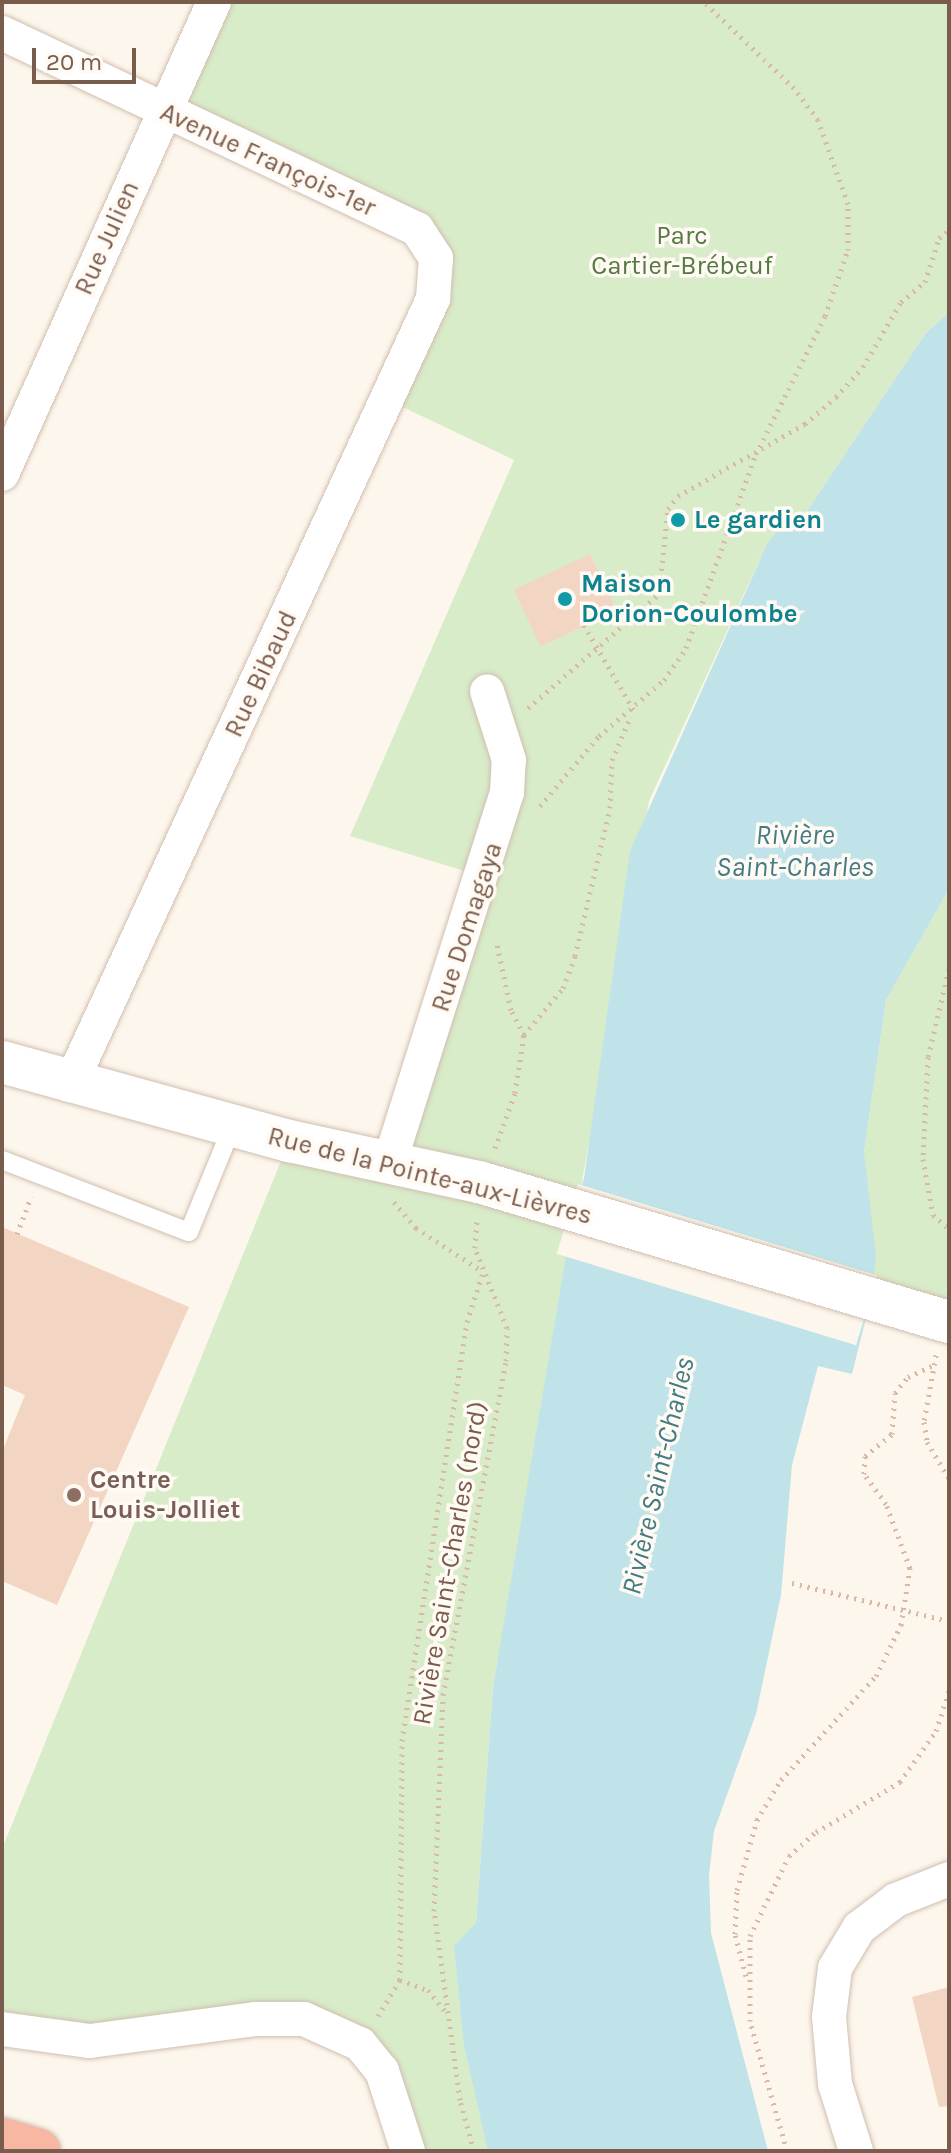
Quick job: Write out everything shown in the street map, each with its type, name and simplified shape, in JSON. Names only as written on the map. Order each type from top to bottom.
[{"type":"highway","points":[[2,2140],[38,2151]]},
{"type":"street","name":"Rue Julien","points":[[2,474],[214,2]]},
{"type":"street","name":"Avenue François-1er","points":[[2,33],[163,112],[417,229],[436,258]]},
{"type":"street","name":"Rue Bibaud","points":[[70,1085],[433,299],[436,258]]},
{"type":"street","name":"Rue Domagaya","points":[[390,1161],[494,847],[507,793],[502,729],[487,691]]},
{"type":"street","name":"Rue de la Pointe-aux-Lièvres","points":[[2,1062],[70,1085],[232,1127],[390,1161],[545,1201],[949,1322]]},
{"type":"street","points":[[856,2151],[835,2084],[829,2017],[835,1968],[859,1928],[896,1900],[949,1879]]},
{"type":"street","points":[[2,2029],[90,2041],[255,2019],[304,2019],[360,2044],[382,2071],[400,2118],[408,2151]]},
{"type":"lane","points":[[2,1160],[189,1232],[232,1127]]},
{"type":"path","points":[[531,818],[599,736],[634,711],[686,648],[756,454],[825,316],[848,250],[848,204],[818,120],[794,88],[704,2]]},
{"type":"path","points":[[502,729],[598,652],[659,594],[668,509],[678,496],[805,424],[863,367],[901,302],[925,282],[939,238],[949,230]]},
{"type":"path","points":[[584,625],[634,711]]},
{"type":"path","points":[[498,928],[501,976],[524,1035],[563,988],[575,956],[610,808],[612,760],[634,711]]},
{"type":"path","points":[[949,969],[928,1057],[923,1159],[933,1215],[949,1229]]},
{"type":"path","points":[[360,2044],[400,1980],[402,1741],[467,1322],[483,1271],[400,1213],[388,1182],[390,1161]]},
{"type":"path","points":[[17,1234],[40,1174]]},
{"type":"path","name":"Rivière Saint-Charles (nord)","points":[[474,2151],[445,2011],[434,1911],[443,1695],[506,1361],[500,1298],[483,1271]]},
{"type":"path","points":[[787,2151],[750,2021],[746,1976],[735,1934],[737,1890],[757,1820],[781,1780],[876,1676],[906,1607],[910,1568],[886,1504],[864,1474],[865,1456],[892,1434],[895,1393],[908,1377],[932,1366],[927,1442],[949,1478]]},
{"type":"path","points":[[792,1583],[906,1607],[949,1621]]},
{"type":"path","points":[[746,1976],[750,1936],[789,1856],[816,1832],[900,1782],[936,1731],[949,1691]]},
{"type":"path","points":[[400,1980],[428,1990],[445,2011]]},
{"type":"green space","name":"Parc Cartier-Brébeuf","points":[[214,2],[949,2],[949,312],[925,334],[805,514],[782,525],[761,557],[649,801],[493,1687],[476,1924],[488,2151],[408,2151],[400,2118],[335,2029],[2,2029],[2,1849],[289,1141],[390,1161],[484,877],[350,836],[514,460],[388,400],[436,258],[163,112]]},
{"type":"green space","points":[[949,889],[949,1322],[871,1298],[864,1152],[886,1000]]},
{"type":"water","name":"Rivière Saint-Charles","points":[[949,312],[949,889],[886,1000],[864,1152],[876,1256],[871,1298],[852,1374],[818,1366],[792,1465],[781,1595],[756,1714],[714,1831],[709,1875],[711,1933],[768,2151],[488,2151],[464,2045],[454,1946],[476,1923],[493,1687],[574,1209],[584,1178],[630,851],[767,544],[782,525],[805,514],[925,334]]},
{"type":"pier","points":[[578,1184],[877,1276],[856,1345],[557,1254]]},
{"type":"building","name":"Maison Dorion-Coulombe","points":[[590,554],[617,611],[540,647],[514,589]]},
{"type":"building","points":[[2,1227],[189,1307],[57,1605],[2,1581],[2,1452],[25,1395],[2,1385]]},
{"type":"building","points":[[949,1987],[949,2106],[939,2107],[912,1997]]},
{"type":"place","name":"Le gardien","points":[[678,520]]},
{"type":"place","name":"Maison Dorion-Coulombe","points":[[565,599]]},
{"type":"place","name":"Centre Louis-Jolliet","points":[[74,1495]]}]
